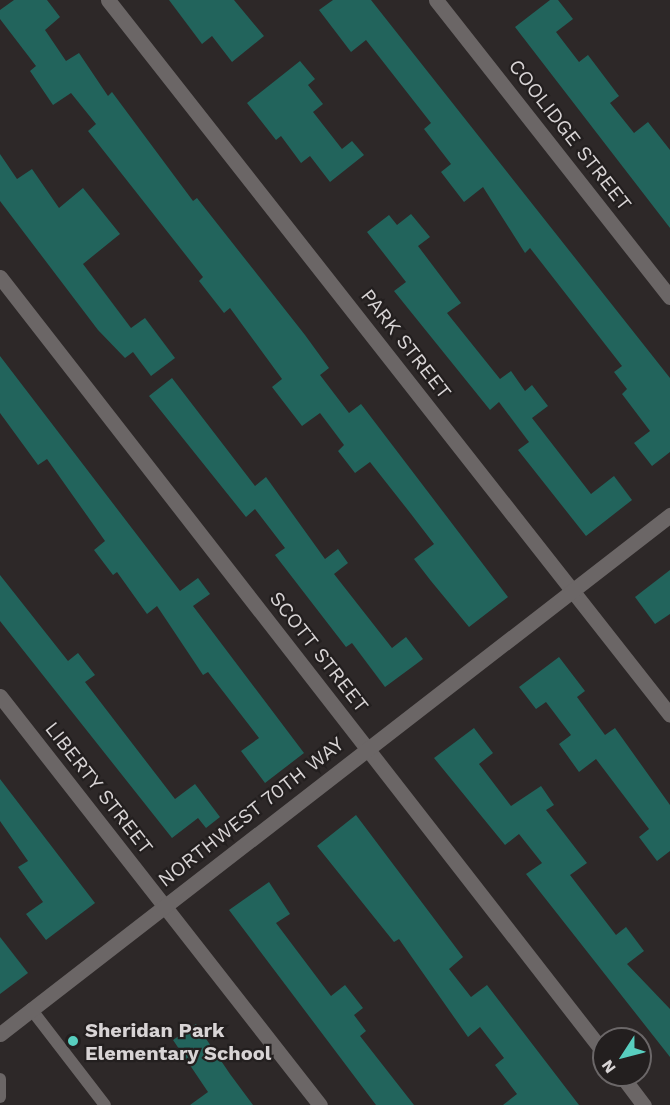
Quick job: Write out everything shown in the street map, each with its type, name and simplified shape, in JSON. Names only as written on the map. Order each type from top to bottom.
[{"type":"street","name":"PARK STREET","points":[[108,0],[670,715]]},
{"type":"street","name":"COOLIDGE STREET","points":[[436,0],[670,297]]},
{"type":"street","name":"SCOTT STREET","points":[[0,277],[592,1038]]},
{"type":"street","name":"NORTHWEST 70TH WAY","points":[[0,1034],[670,515]]},
{"type":"street","name":"LIBERTY STREET","points":[[0,696],[320,1105]]},
{"type":"street","points":[[630,1087],[644,1105]]},
{"type":"lane","points":[[31,1009],[105,1105]]},
{"type":"lane","points":[[0,1079],[0,1097]]},
{"type":"building","points":[[14,0],[47,0],[60,17],[45,30],[66,61],[79,53],[108,96],[112,92],[193,201],[197,198],[305,335],[329,368],[320,375],[349,413],[361,404],[508,597],[469,627],[414,559],[434,544],[370,462],[355,473],[338,451],[344,445],[320,413],[302,426],[272,387],[282,379],[230,308],[224,313],[199,281],[203,277],[88,131],[96,124],[71,93],[53,105],[30,71],[36,66],[0,19],[0,10]]},
{"type":"building","points":[[169,0],[234,0],[264,36],[232,62],[212,36],[202,44]]},
{"type":"building","points":[[333,0],[371,0],[670,378],[670,452],[652,466],[634,443],[650,431],[622,394],[627,389],[614,372],[622,366],[530,248],[525,253],[483,187],[464,202],[441,172],[451,164],[424,129],[431,123],[366,40],[351,52],[319,10]]},
{"type":"building","points":[[550,0],[558,0],[573,19],[556,32],[579,62],[588,55],[619,96],[610,103],[634,133],[648,122],[670,150],[670,228],[515,27]]},
{"type":"building","points":[[300,61],[315,79],[308,85],[323,104],[313,112],[342,149],[352,141],[364,155],[330,182],[310,156],[301,163],[281,136],[276,140],[247,103]]},
{"type":"building","points":[[0,154],[17,179],[32,169],[59,208],[83,188],[120,234],[83,264],[131,328],[145,318],[175,358],[151,376],[133,352],[125,358],[98,330],[0,201]]},
{"type":"building","points":[[411,214],[430,237],[418,246],[461,303],[447,313],[500,379],[511,371],[525,391],[532,385],[548,406],[532,418],[591,494],[614,476],[632,500],[586,536],[518,450],[529,442],[499,402],[490,410],[394,291],[406,282],[367,232],[389,215],[397,225]]},
{"type":"building","points":[[0,356],[180,591],[198,578],[210,594],[193,606],[304,753],[265,783],[241,751],[259,738],[208,672],[203,675],[157,606],[147,614],[117,572],[113,575],[94,550],[105,541],[47,459],[38,465],[0,413]]},
{"type":"building","points":[[172,378],[255,486],[266,477],[325,559],[338,549],[348,563],[334,574],[392,648],[406,637],[423,659],[385,687],[352,643],[346,647],[275,555],[285,548],[255,509],[246,517],[149,396]]},
{"type":"building","points":[[670,570],[670,614],[655,624],[635,597]]},
{"type":"building","points":[[0,575],[68,661],[78,653],[95,675],[85,682],[175,799],[195,784],[220,817],[206,828],[198,818],[172,838],[0,621]]},
{"type":"building","points":[[559,657],[585,691],[577,697],[605,735],[615,728],[670,805],[670,851],[657,861],[639,837],[649,829],[596,759],[579,772],[559,744],[571,735],[546,702],[536,709],[519,687]]},
{"type":"building","points":[[474,728],[493,753],[479,764],[511,806],[541,786],[554,805],[546,810],[587,863],[570,875],[616,935],[626,927],[644,951],[627,964],[670,1009],[670,1057],[652,1034],[652,1027],[646,1027],[526,874],[542,863],[519,834],[505,845],[434,758]]},
{"type":"building","points":[[0,779],[95,903],[46,940],[26,914],[43,902],[18,867],[28,861],[0,821]]},
{"type":"building","points":[[356,815],[463,957],[449,969],[471,997],[487,985],[579,1105],[503,1105],[517,1094],[495,1065],[504,1058],[480,1027],[468,1037],[399,939],[394,942],[317,846]]},
{"type":"building","points":[[269,882],[290,914],[276,923],[331,996],[345,985],[363,1008],[354,1015],[366,1031],[360,1036],[414,1105],[376,1105],[229,910]]},
{"type":"building","points":[[0,937],[28,973],[0,994]]},
{"type":"building","points":[[196,1024],[253,1105],[190,1105],[208,1092],[173,1040]]},
{"type":"place","name":"Sheridan Park Elementary School","points":[[73,1041]]}]
